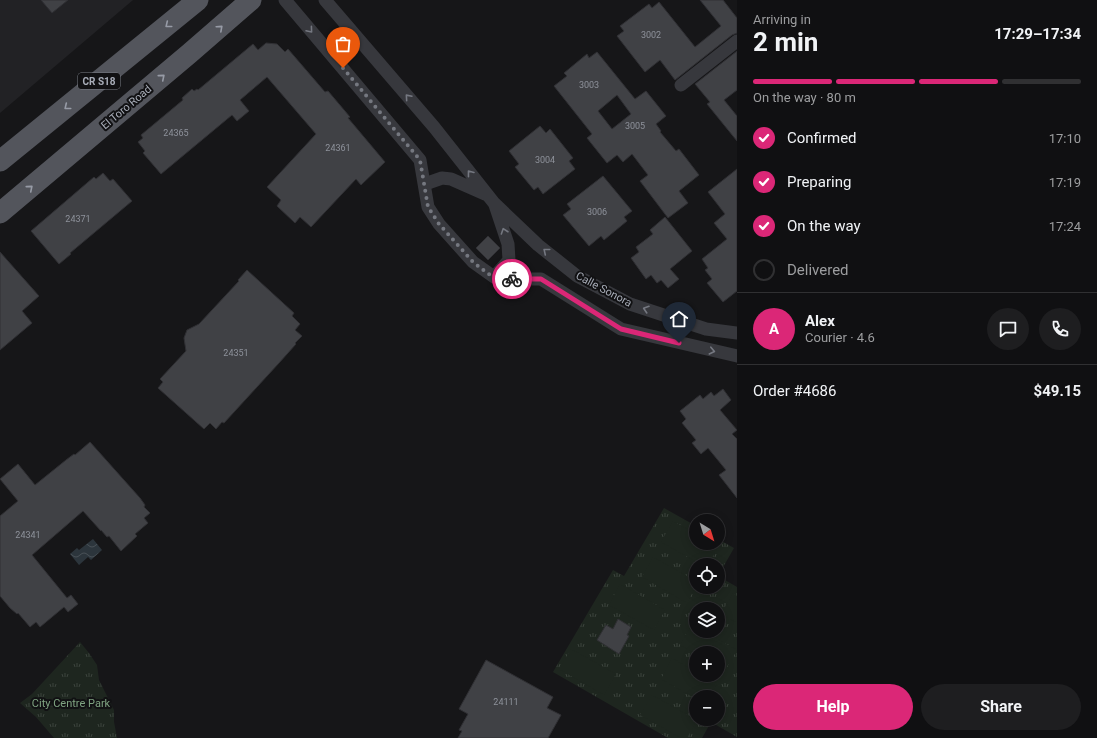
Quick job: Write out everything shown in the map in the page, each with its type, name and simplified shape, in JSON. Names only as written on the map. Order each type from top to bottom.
[{"type":"main road","name":"CR S18","points":[[0,161],[198,0]]},
{"type":"main road","name":"El Toro Road","points":[[0,213],[251,0]]},
{"type":"street","points":[[285,0],[420,160],[428,207],[439,224],[473,262],[494,278]]},
{"type":"street","name":"Calle Sonora","points":[[325,0],[434,127],[490,199],[538,244],[577,276],[630,304],[706,329],[737,333]]},
{"type":"street","points":[[681,85],[737,41]]},
{"type":"street","name":"Calle Sonora","points":[[425,184],[442,178],[451,179],[490,199],[508,244],[508,260],[494,278]]},
{"type":"street","name":"Calle Sonora","points":[[494,278],[541,279],[621,329],[737,356]]},
{"type":"shaded area","points":[[0,0],[133,0],[0,113]]},
{"type":"green space","points":[[664,508],[689,522],[689,550],[725,550],[725,543],[734,548],[725,564],[725,558],[689,558],[689,594],[725,594],[725,580],[737,587],[737,737],[718,726],[725,726],[725,690],[689,690],[689,726],[709,726],[702,738],[668,738],[553,672],[613,570],[624,576]]},
{"type":"green space","points":[[673,521],[689,530],[689,550],[716,550],[712,558],[690,558],[661,542]]},
{"type":"green space","points":[[653,557],[689,577],[689,594],[692,594],[687,603],[642,577]]},
{"type":"green space","points":[[620,584],[665,610],[654,630],[609,605]]},
{"type":"green space","points":[[733,593],[737,596],[737,623],[725,616],[725,607]]},
{"type":"green space","points":[[689,629],[689,638],[716,638],[737,650],[725,670],[725,646],[689,646],[689,650],[680,645]]},
{"type":"green space","name":"City Centre Park","points":[[80,642],[97,665],[99,680],[114,710],[114,722],[117,738],[54,738],[36,717],[20,703],[32,694]]},
{"type":"green space","points":[[571,649],[616,674],[604,695],[559,669]]},
{"type":"green space","points":[[672,658],[689,668],[689,682],[714,682],[717,684],[714,690],[689,690],[689,695],[661,679]]},
{"type":"green space","points":[[652,695],[689,716],[689,726],[694,726],[687,738],[681,738],[640,715]]},
{"type":"water","points":[[93,539],[102,550],[91,560],[88,557],[79,565],[70,554],[77,548],[79,550]]},
{"type":"building","points":[[41,0],[68,0],[52,13]]},
{"type":"building","points":[[700,0],[723,0],[737,18],[737,33],[732,35],[675,80],[660,60],[645,72],[617,36],[624,31],[620,26],[649,4],[652,8],[659,2],[695,47],[721,26]]},
{"type":"building","points":[[266,43],[277,44],[285,52],[288,49],[325,92],[328,91],[350,117],[348,118],[385,162],[361,185],[356,179],[311,227],[300,217],[295,223],[277,206],[281,200],[267,187],[316,134],[267,77],[240,100],[249,111],[237,121],[232,115],[161,174],[143,153],[145,151],[138,142],[143,138],[141,135],[183,100],[182,98],[192,89],[194,91],[197,89],[198,90],[253,44],[258,50]]},
{"type":"building","points":[[737,51],[737,90],[724,100],[737,116],[737,141],[707,104],[710,102],[695,84]]},
{"type":"building","points":[[597,52],[635,99],[646,91],[666,116],[656,124],[661,131],[660,132],[676,151],[679,149],[699,175],[679,191],[688,203],[668,218],[640,181],[648,175],[632,154],[623,162],[617,155],[607,163],[587,138],[592,134],[554,86],[567,76],[564,73],[587,54],[589,58]],"holes":[[[617,95],[631,114],[612,129],[598,111]]]},
{"type":"building","points":[[540,126],[546,133],[550,129],[573,158],[569,161],[575,169],[543,194],[538,187],[534,190],[515,167],[519,164],[509,151]]},
{"type":"building","points":[[737,169],[737,291],[723,302],[707,283],[712,279],[705,270],[708,268],[702,259],[727,239],[714,223],[725,214],[708,192]]},
{"type":"building","points":[[103,173],[110,181],[113,179],[132,201],[59,264],[31,231],[94,177],[96,179]]},
{"type":"building","points":[[603,176],[632,211],[624,217],[627,221],[604,240],[601,236],[589,246],[563,215],[571,209],[567,204]]},
{"type":"building","points":[[665,217],[692,251],[670,269],[679,279],[668,288],[661,280],[657,283],[651,275],[646,279],[631,258],[639,252],[636,247],[653,234],[650,230]]},
{"type":"building","points":[[488,236],[500,248],[488,260],[476,248]]},
{"type":"building","points":[[0,252],[39,296],[22,311],[32,323],[0,350]]},
{"type":"building","points":[[247,270],[294,313],[292,316],[300,324],[295,330],[302,336],[224,423],[222,422],[216,429],[210,423],[204,429],[158,388],[163,382],[160,379],[186,351],[184,338],[187,330],[199,324],[239,281],[238,280]]},
{"type":"building","points":[[723,389],[731,400],[720,410],[737,430],[732,434],[737,439],[737,498],[719,475],[726,470],[708,448],[701,454],[692,443],[696,440],[682,423],[686,419],[680,411],[700,395],[703,399],[711,392],[714,396]]},
{"type":"building","points":[[90,442],[140,498],[145,505],[144,507],[150,513],[144,518],[148,523],[135,534],[137,536],[121,551],[109,536],[107,537],[83,511],[32,555],[67,598],[71,595],[78,604],[68,612],[64,607],[40,627],[36,622],[30,627],[0,596],[0,516],[18,501],[0,479],[18,464],[35,485]]},
{"type":"building","points":[[618,619],[631,627],[627,635],[629,636],[619,654],[597,640],[606,625],[613,629]]},
{"type":"building","points":[[486,660],[553,697],[547,708],[561,715],[548,738],[458,738],[462,731],[459,730],[468,714],[459,709]]},
{"type":"way so far","points":[[343,68],[420,160],[428,207],[439,224],[473,262],[482,269],[494,278],[512,279]]},
{"type":"route","points":[[512,279],[541,279],[621,329],[679,343]]}]
